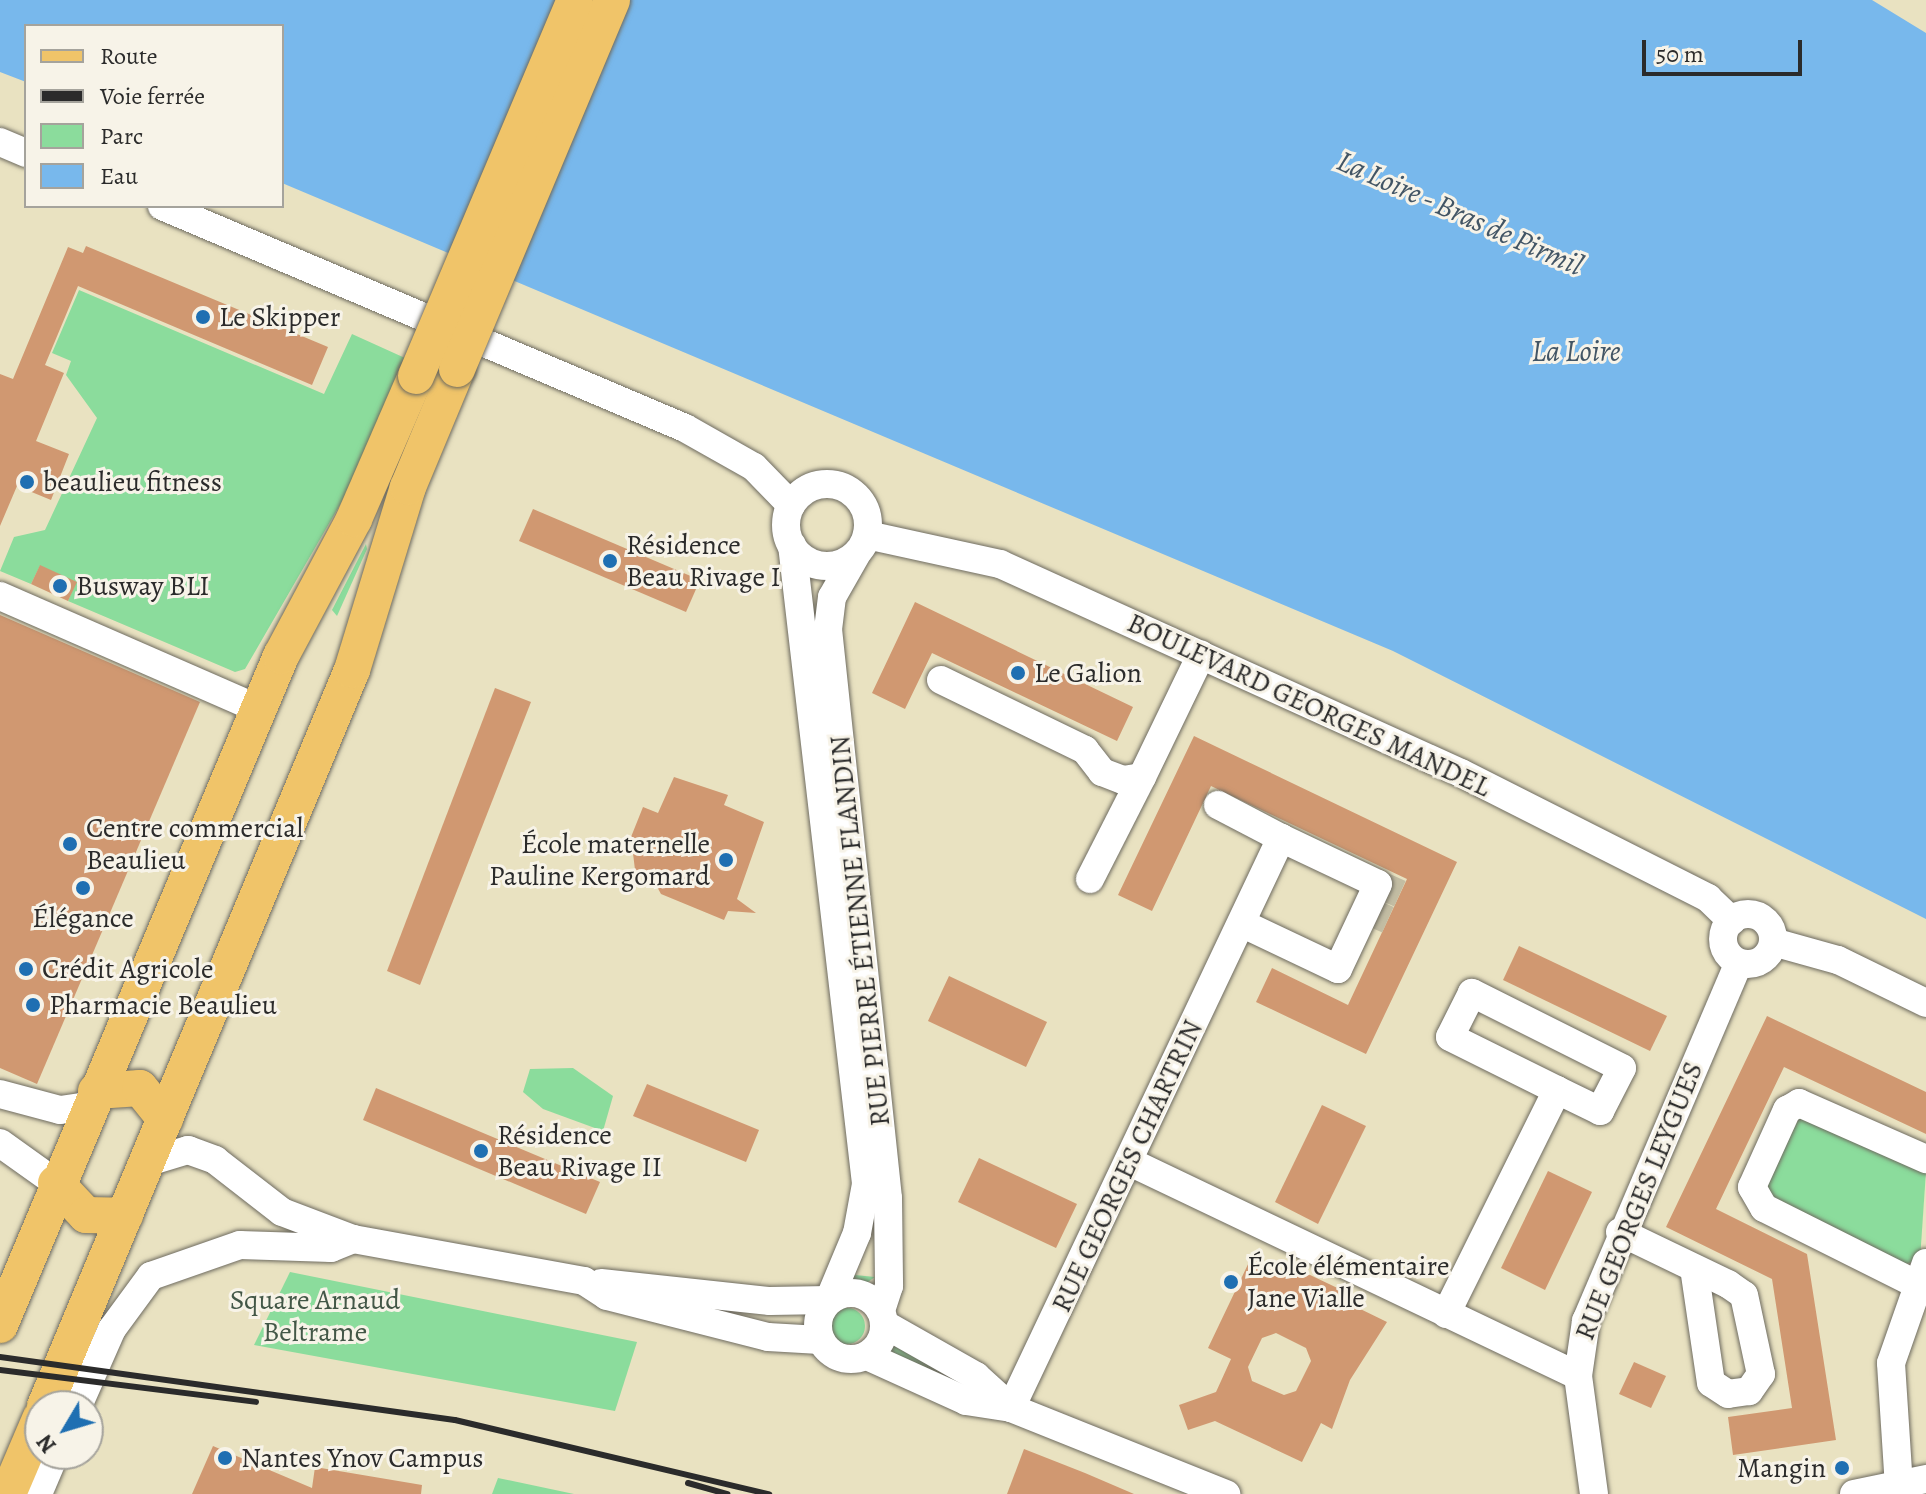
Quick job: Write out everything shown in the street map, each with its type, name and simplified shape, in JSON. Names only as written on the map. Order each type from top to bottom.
[{"type":"main road","points":[[52,1390],[356,656],[408,487],[432,383],[575,0]]},
{"type":"main road","points":[[0,1325],[56,1183],[259,709],[432,383],[612,0]]},
{"type":"main road","points":[[301,626],[333,622],[351,635],[356,656]]},
{"type":"main road","points":[[92,1098],[140,1088],[165,1119]]},
{"type":"main road","points":[[56,1183],[86,1215],[125,1216]]},
{"type":"main road","points":[[8,1494],[24,1456]]},
{"type":"street","points":[[167,208],[722,446],[791,505],[792,545],[821,566],[862,545],[863,505],[839,486],[808,489],[791,505]]},
{"type":"street","name":"RUE PIERRE ÉTIENNE FLANDIN","points":[[792,545],[866,1184],[857,1233],[829,1300]]},
{"type":"street","name":"BOULEVARD GEORGES MANDEL","points":[[862,545],[990,560],[1461,773],[1708,898],[1732,921]]},
{"type":"street","name":"RUE PIERRE ÉTIENNE FLANDIN","points":[[862,545],[832,597],[828,629],[888,1198],[889,1286],[883,1317]]},
{"type":"street","points":[[0,596],[259,709]]},
{"type":"street","points":[[1090,879],[1201,655]]},
{"type":"street","points":[[941,680],[1085,750],[1102,772],[1142,777]]},
{"type":"street","points":[[1218,805],[1378,884],[1338,969],[1241,923]]},
{"type":"street","name":"RUE GEORGES CHARTRIN","points":[[1011,1408],[1281,838]]},
{"type":"street","points":[[1773,942],[1761,961],[1739,963],[1724,943],[1732,921],[1756,916],[1773,942],[1838,960],[1926,1003]]},
{"type":"street","name":"RUE GEORGES LEYGUES","points":[[1594,1494],[1578,1376],[1586,1321],[1620,1232],[1739,963]]},
{"type":"street","points":[[1472,993],[1622,1068],[1600,1111],[1557,1090],[1450,1037],[1472,993]]},
{"type":"street","points":[[1446,1314],[1557,1090]]},
{"type":"street","points":[[0,1094],[60,1110],[92,1098]]},
{"type":"street","points":[[1899,1487],[1888,1388],[1921,1273],[1764,1208],[1752,1187],[1787,1110],[1799,1103],[1926,1159]]},
{"type":"street","points":[[165,1119],[188,1150],[215,1160],[282,1212],[353,1239],[592,1286],[607,1296],[768,1337],[820,1340],[841,1358],[867,1356],[966,1401],[1011,1408],[1226,1494]]},
{"type":"street","points":[[0,1143],[56,1183]]},
{"type":"street","points":[[148,1162],[188,1150]]},
{"type":"street","points":[[1130,1162],[1578,1376]]},
{"type":"street","points":[[1620,1232],[1694,1268]]},
{"type":"street","points":[[85,1390],[112,1329],[151,1276],[240,1245],[331,1248],[353,1239]]},
{"type":"street","points":[[592,1286],[609,1279],[740,1299],[829,1300],[855,1293],[883,1317],[976,1376],[1011,1408]]},
{"type":"street","points":[[820,1340],[818,1320],[829,1300]]},
{"type":"street","points":[[867,1356],[883,1317]]},
{"type":"street","points":[[38,1494],[48,1470]]},
{"type":"street","points":[[1854,1494],[1926,1479]]},
{"type":"green space","points":[[79,290],[324,394],[352,334],[405,358],[345,496],[245,669],[235,672],[68,601],[76,582],[40,566],[31,584],[0,571],[14,537],[45,530],[97,418],[66,375],[71,361],[52,353]]},
{"type":"green space","points":[[366,544],[367,549],[337,616],[332,610]]},
{"type":"green space","points":[[573,1068],[613,1096],[603,1131],[543,1109],[523,1092],[530,1069]]},
{"type":"green space","points":[[1802,1112],[1926,1171],[1920,1260],[1898,1266],[1772,1204],[1765,1188]]},
{"type":"green space","name":"Square Arnaud Beltrame","points":[[290,1272],[637,1342],[615,1411],[254,1345]]},
{"type":"green space","points":[[845,1274],[875,1277],[858,1289]]},
{"type":"green space","points":[[847,1308],[860,1313],[865,1326],[860,1339],[847,1344],[834,1339],[829,1326],[834,1313]]},
{"type":"green space","points":[[895,1343],[958,1376],[954,1387],[887,1354]]},
{"type":"green space","points":[[498,1478],[574,1494],[492,1494]]},
{"type":"water","name":"La Loire","points":[[0,0],[1872,0],[1926,33],[1926,919],[1393,651],[284,184],[284,24],[24,24],[24,81],[0,72]]},
{"type":"building","points":[[86,246],[328,347],[312,385],[78,286],[45,365],[64,373],[36,441],[69,454],[51,500],[17,486],[0,526],[0,374],[13,379],[68,247],[83,253]]},
{"type":"building","name":"Résidence Beau Rivage I","points":[[533,509],[700,580],[686,612],[519,541]]},
{"type":"building","name":"Busway BLI","points":[[40,565],[77,582],[68,601],[31,584]]},
{"type":"building","name":"Le Galion","points":[[915,602],[1133,707],[1117,741],[932,653],[905,709],[872,693]]},
{"type":"building","name":"Centre commercial Beaulieu","points":[[0,615],[200,702],[37,1084],[0,1068]]},
{"type":"building","points":[[495,688],[531,702],[420,985],[387,971]]},
{"type":"building","points":[[1194,736],[1457,862],[1366,1054],[1256,1002],[1272,968],[1348,1005],[1407,879],[1211,786],[1152,911],[1118,895]]},
{"type":"building","points":[[674,777],[728,795],[724,805],[764,822],[737,899],[756,913],[728,911],[724,920],[661,894],[650,874],[636,878],[631,837],[643,807],[658,813]]},
{"type":"building","points":[[1519,946],[1667,1016],[1650,1051],[1503,980]]},
{"type":"building","points":[[949,976],[1047,1022],[1026,1067],[928,1021]]},
{"type":"building","points":[[1767,1016],[1926,1092],[1926,1134],[1784,1067],[1716,1209],[1807,1254],[1836,1440],[1733,1455],[1728,1417],[1792,1408],[1772,1279],[1666,1227]]},
{"type":"building","points":[[647,1084],[759,1130],[746,1162],[633,1116]]},
{"type":"building","name":"Résidence Beau Rivage II","points":[[376,1088],[600,1182],[586,1214],[363,1120]]},
{"type":"building","points":[[1322,1105],[1366,1126],[1318,1224],[1275,1202]]},
{"type":"building","points":[[979,1158],[1077,1204],[1056,1248],[958,1202]]},
{"type":"building","points":[[1548,1171],[1592,1192],[1545,1290],[1501,1268]]},
{"type":"building","points":[[1251,1258],[1283,1273],[1287,1264],[1350,1294],[1346,1302],[1387,1322],[1350,1380],[1332,1429],[1321,1423],[1302,1462],[1215,1421],[1188,1430],[1179,1405],[1216,1392],[1231,1359],[1208,1348]],"holes":[[[1276,1333],[1306,1348],[1311,1361],[1296,1391],[1284,1395],[1252,1381],[1248,1367],[1262,1338]]]},
{"type":"building","points":[[1634,1362],[1666,1376],[1651,1408],[1619,1394]]},
{"type":"building","points":[[213,1446],[312,1488],[315,1467],[422,1485],[421,1494],[192,1494]]},
{"type":"building","points":[[1024,1449],[1085,1473],[1134,1494],[1007,1494]]},
{"type":"tunnel","points":[[1378,884],[1400,894]]},
{"type":"tunnel","points":[[1366,910],[1388,920]]},
{"type":"railway","points":[[0,1357],[455,1420],[769,1494]]},
{"type":"railway","points":[[0,1370],[256,1402]]},
{"type":"railway","points":[[688,1483],[727,1494]]},
{"type":"place","name":"Le Skipper","points":[[203,317]]},
{"type":"place","name":"beaulieu fitness","points":[[27,482]]},
{"type":"place","name":"Résidence Beau Rivage I","points":[[610,561]]},
{"type":"place","name":"Busway BLI","points":[[60,586]]},
{"type":"place","name":"Le Galion","points":[[1018,673]]},
{"type":"place","name":"Centre commercial Beaulieu","points":[[70,844]]},
{"type":"place","name":"École maternelle Pauline Kergomard","points":[[726,860]]},
{"type":"place","name":"Élégance","points":[[83,888]]},
{"type":"place","name":"Crédit Agricole","points":[[26,969]]},
{"type":"place","name":"Pharmacie Beaulieu","points":[[33,1005]]},
{"type":"place","name":"Résidence Beau Rivage II","points":[[481,1151]]},
{"type":"place","name":"École élémentaire Jane Vialle","points":[[1231,1282]]},
{"type":"place","name":"Nantes Ynov Campus","points":[[225,1458]]},
{"type":"place","name":"Mangin","points":[[1842,1468]]},
{"type":"water label","name":"La Loire - Bras de Pirmil","points":[[1460,213]]}]
